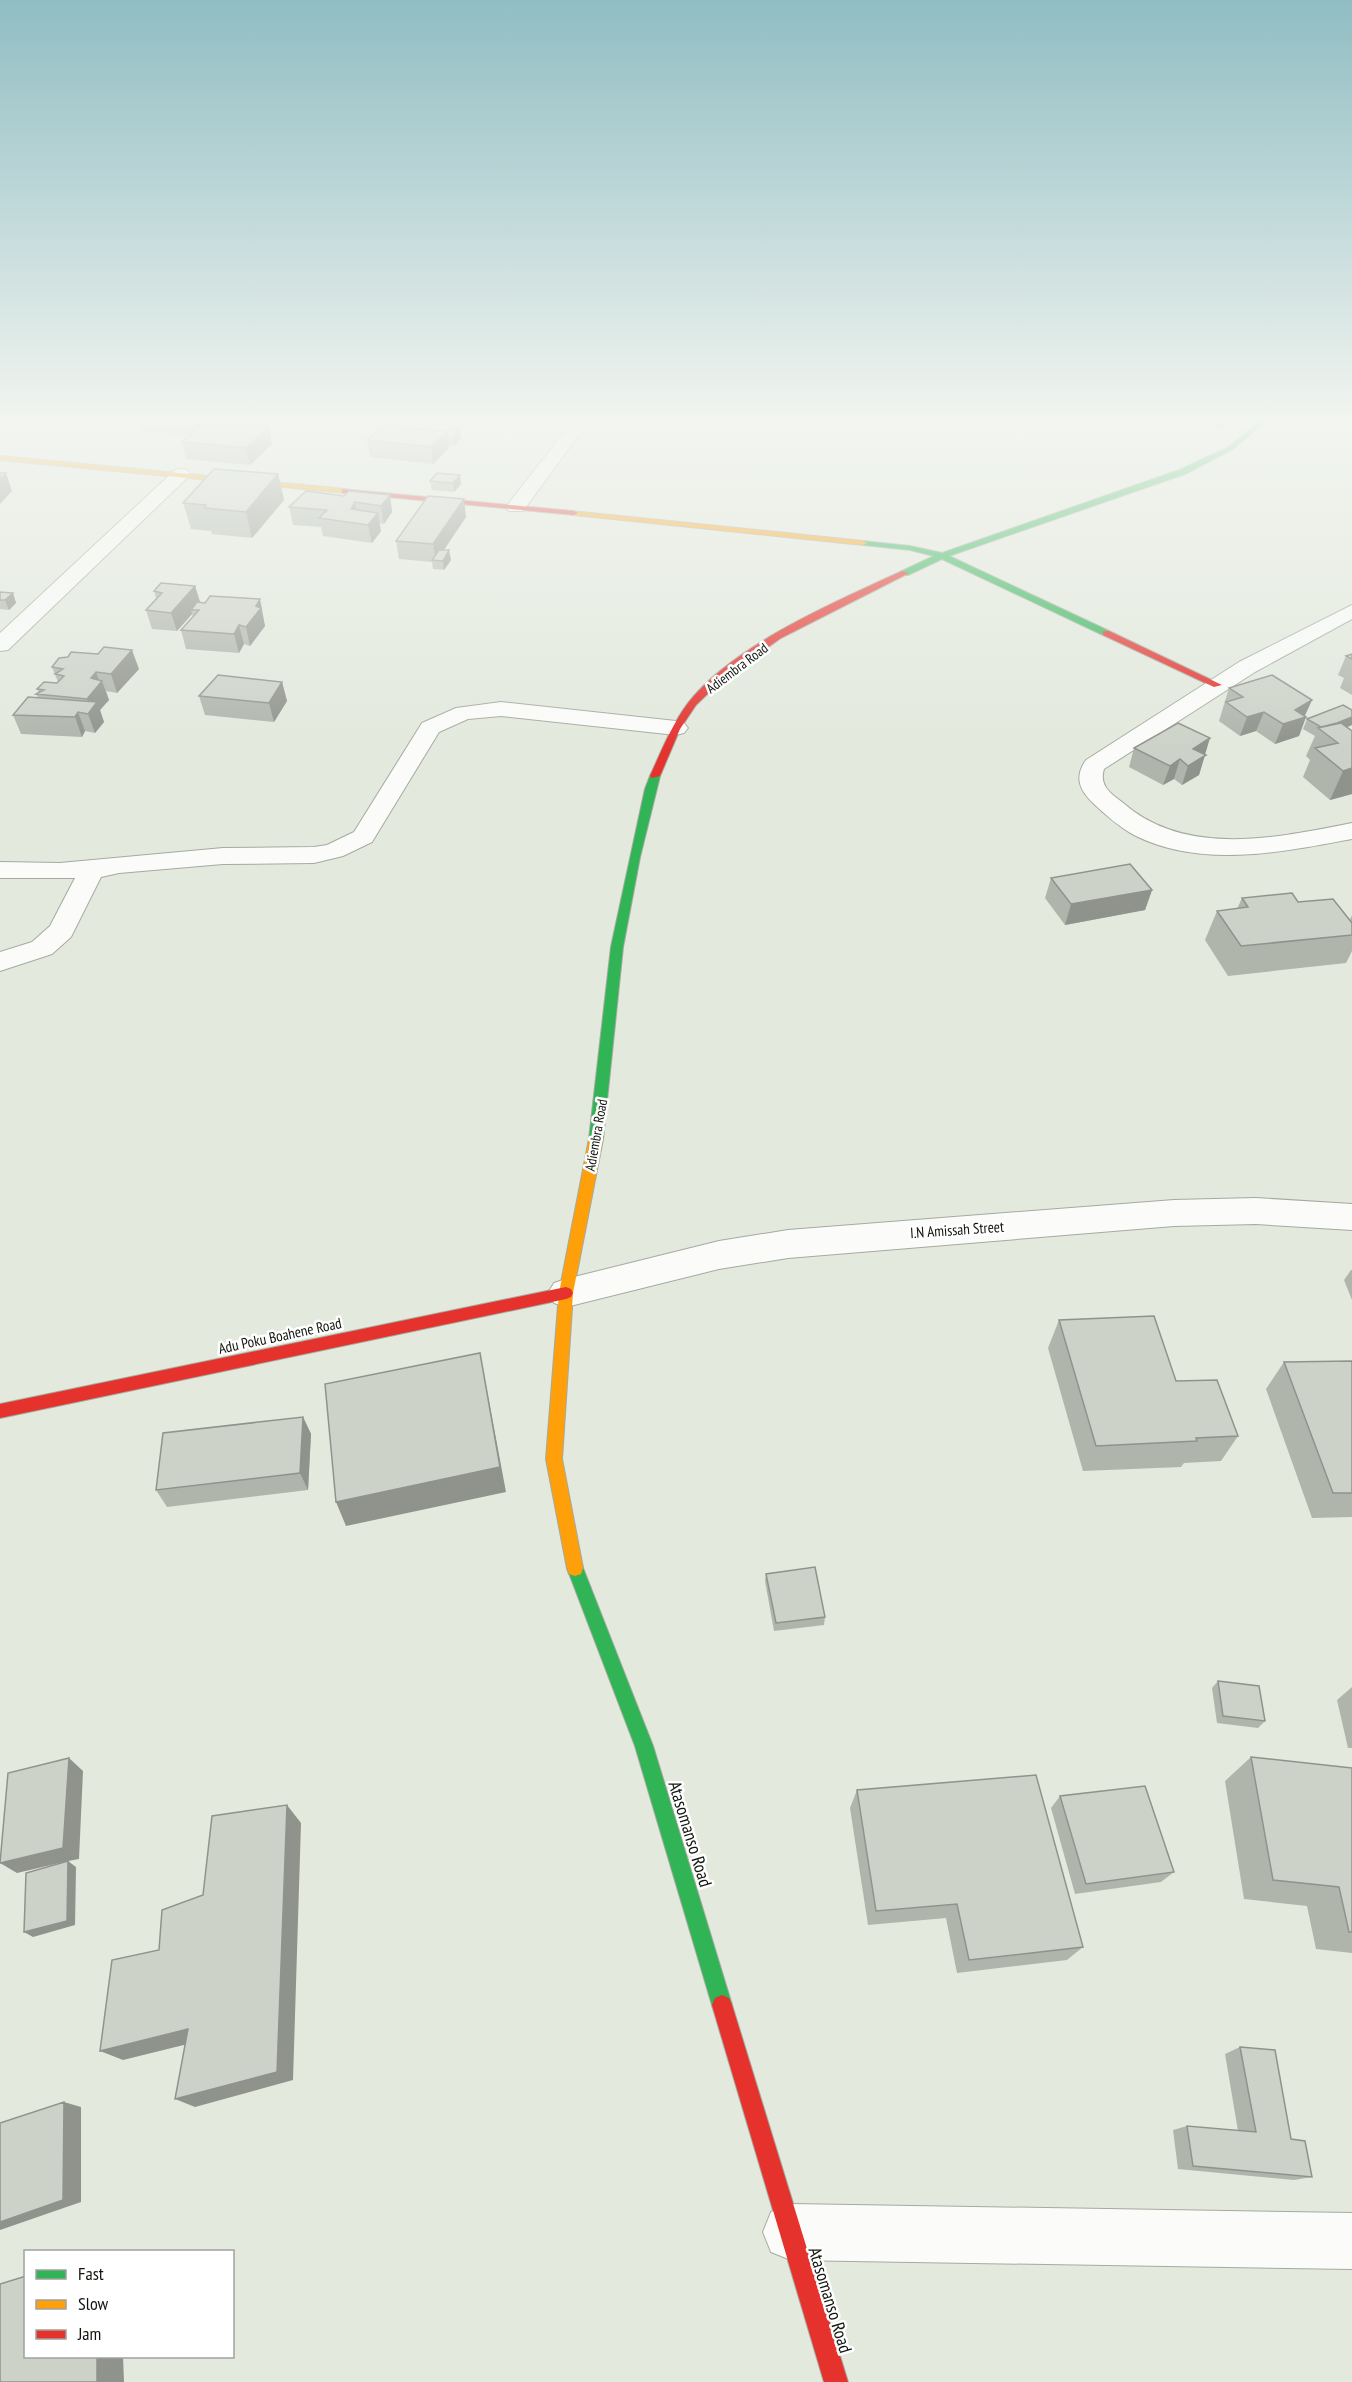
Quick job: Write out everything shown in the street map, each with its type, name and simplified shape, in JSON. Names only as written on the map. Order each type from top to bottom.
[{"type":"street","points":[[0,645],[124,528]]},
{"type":"street","points":[[726,528],[884,544],[942,556],[1217,685]]},
{"type":"street","name":"Adiembra Road","points":[[566,1293],[603,1101],[614,969],[628,887],[650,789],[676,728],[703,693],[747,658],[821,612],[942,556],[1022,528]]},
{"type":"street","points":[[1352,610],[1217,685],[1094,765],[1089,780],[1093,790],[1133,824],[1149,833],[1188,842],[1222,845],[1288,844],[1352,831]]},
{"type":"street","points":[[0,870],[60,871],[223,856],[314,855],[353,844],[363,837],[430,728],[448,718],[481,709],[501,709],[676,728]]},
{"type":"street","points":[[0,962],[42,948],[61,931],[90,871],[127,865]]},
{"type":"street","name":"I.N Amissah Street","points":[[566,1293],[719,1255],[788,1244],[1174,1214],[1256,1211],[1352,1217]]},
{"type":"street","name":"Adu Poku Boahene Road","points":[[0,1411],[566,1293]]},
{"type":"street","name":"Atasomanso Road","points":[[566,1293],[554,1459],[575,1567],[644,1746],[836,2382]]},
{"type":"street","points":[[791,2232],[1352,2241]]},
{"type":"building","points":[[405,528],[444,528],[433,544],[396,541]]},
{"type":"building","points":[[439,550],[449,550],[443,561],[432,560]]},
{"type":"building","points":[[161,583],[195,586],[171,613],[146,610],[162,593],[154,591]]},
{"type":"building","points":[[0,592],[13,593],[5,600],[0,600]]},
{"type":"building","points":[[210,596],[260,599],[256,606],[261,608],[246,627],[239,625],[234,634],[181,630],[199,610],[191,610],[197,602],[205,603]]},
{"type":"building","points":[[104,647],[132,650],[111,674],[96,672],[91,678],[102,681],[87,699],[36,694],[44,690],[37,689],[44,682],[57,683],[64,676],[55,674],[63,669],[52,667],[59,658],[68,657],[71,652],[98,654]]},
{"type":"building","points":[[218,675],[282,682],[269,703],[199,696]]},
{"type":"building","points":[[1272,675],[1312,700],[1295,710],[1306,717],[1283,724],[1264,712],[1247,717],[1226,702],[1243,697],[1229,688]]},
{"type":"building","points":[[28,697],[97,702],[88,714],[78,712],[75,717],[13,715]]},
{"type":"building","points":[[1343,705],[1352,710],[1352,717],[1321,727],[1307,719]]},
{"type":"building","points":[[1178,723],[1210,738],[1193,749],[1206,755],[1188,766],[1180,759],[1170,766],[1134,748]]},
{"type":"building","points":[[1341,723],[1352,731],[1352,768],[1343,771],[1315,748],[1338,743],[1318,728]]},
{"type":"building","points":[[1130,864],[1152,890],[1071,904],[1051,878]]},
{"type":"building","points":[[1292,893],[1298,902],[1333,899],[1352,923],[1352,935],[1241,946],[1217,911],[1248,907],[1242,898]]},
{"type":"building","points":[[1154,1316],[1176,1381],[1217,1380],[1238,1436],[1196,1438],[1197,1441],[1096,1446],[1059,1320]]},
{"type":"building","points":[[480,1353],[500,1467],[336,1502],[325,1384]]},
{"type":"building","points":[[1352,1361],[1352,1493],[1333,1493],[1284,1362]]},
{"type":"building","points":[[303,1417],[300,1473],[156,1490],[163,1433]]},
{"type":"building","points":[[815,1567],[825,1617],[776,1623],[766,1574]]},
{"type":"building","points":[[1218,1681],[1259,1686],[1265,1721],[1223,1716]]},
{"type":"building","points":[[1251,1757],[1352,1768],[1352,1932],[1349,1932],[1339,1887],[1273,1880]]},
{"type":"building","points":[[69,1758],[63,1848],[0,1863],[8,1773]]},
{"type":"building","points":[[1036,1775],[1083,1947],[969,1960],[957,1904],[876,1911],[857,1790]]},
{"type":"building","points":[[1145,1786],[1174,1872],[1086,1884],[1060,1796]]},
{"type":"building","points":[[287,1805],[277,2072],[175,2099],[188,2029],[100,2051],[112,1960],[159,1950],[162,1910],[203,1895],[212,1816]]},
{"type":"building","points":[[68,1861],[67,1921],[24,1932],[26,1873]]},
{"type":"building","points":[[1240,2047],[1275,2050],[1291,2139],[1305,2141],[1312,2177],[1193,2166],[1187,2126],[1256,2132]]},
{"type":"building","points":[[64,2102],[63,2200],[0,2222],[0,2123]]},
{"type":"building","points":[[24,2277],[24,2358],[97,2358],[97,2382],[0,2382],[0,2284]]},
{"type":"traffic: fast","points":[[905,573],[942,556],[1022,528]]},
{"type":"traffic: fast","points":[[863,543],[910,548],[942,556],[1106,633]]},
{"type":"traffic: fast","points":[[596,1139],[617,947],[650,789],[655,776]]},
{"type":"traffic: fast","points":[[575,1568],[644,1746],[722,2005]]},
{"type":"traffic: slow","points":[[720,528],[863,543]]},
{"type":"traffic: slow","points":[[575,1568],[554,1459],[566,1293],[596,1139]]},
{"type":"traffic: jam","points":[[655,776],[675,729],[693,703],[717,679],[778,636],[905,573]]},
{"type":"traffic: jam","points":[[1106,633],[1217,685]]},
{"type":"traffic: jam","points":[[0,1411],[566,1293]]},
{"type":"traffic: jam","points":[[722,2005],[836,2382]]}]
